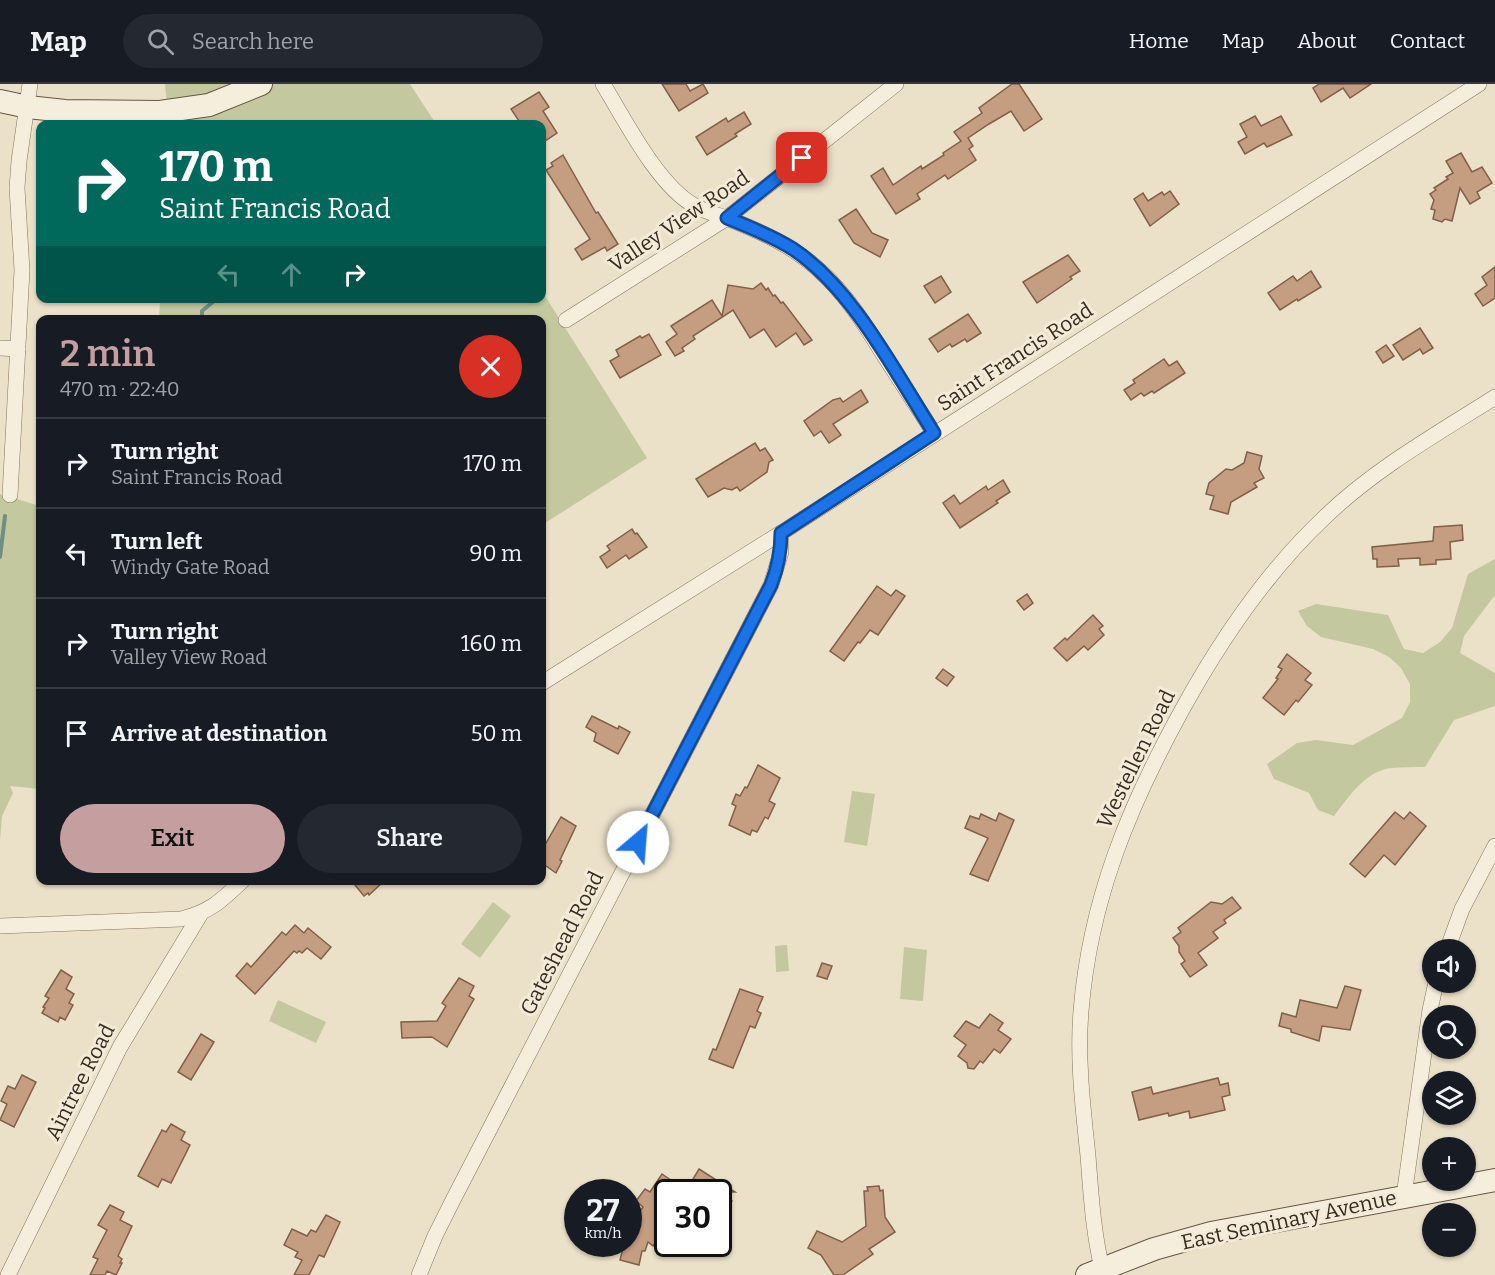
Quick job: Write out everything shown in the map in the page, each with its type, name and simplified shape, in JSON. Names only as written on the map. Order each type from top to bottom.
[{"type":"street","points":[[10,495],[22,270],[17,188],[30,84]]},
{"type":"street","points":[[0,101],[28,107],[102,112],[178,111],[224,100],[261,84]]},
{"type":"street","points":[[603,84],[644,149],[677,192],[693,206],[768,235],[795,251],[841,292],[862,320],[934,433]]},
{"type":"street","name":"Valley View Road","points":[[566,320],[727,218],[896,84]]},
{"type":"street","name":"Saint Francis Road","points":[[546,680],[781,533],[1479,84]]},
{"type":"street","points":[[0,348],[18,349]]},
{"type":"street","name":"Westellen Road","points":[[1094,1272],[1092,1196],[1082,1102],[1081,1011],[1095,923],[1107,877],[1139,792],[1216,651],[1249,604],[1286,558],[1325,516],[1362,485],[1495,397]]},
{"type":"street","name":"Gateshead Road","points":[[419,1275],[453,1200],[771,585],[778,568],[781,533]]},
{"type":"street","points":[[1451,939],[1462,909],[1495,846]]},
{"type":"street","points":[[0,926],[181,919],[200,915],[218,903],[238,885]]},
{"type":"street","name":"Aintree Road","points":[[8,1275],[120,1047],[200,915]]},
{"type":"street","points":[[1404,1196],[1434,993]]},
{"type":"street","name":"East Seminary Avenue","points":[[1094,1272],[1154,1250],[1211,1233],[1495,1180]]},
{"type":"green space","points":[[165,84],[410,84],[433,120],[169,120]]},
{"type":"green space","points":[[546,297],[647,458],[546,522],[546,315],[159,315],[160,303],[546,303]]},
{"type":"green space","points":[[0,494],[36,505],[36,789],[10,786],[13,793],[2,816],[0,841]]},
{"type":"green space","points":[[1495,559],[1495,595],[1464,636],[1460,653],[1495,673],[1495,706],[1454,720],[1425,767],[1391,768],[1365,779],[1334,816],[1318,810],[1309,793],[1274,779],[1267,764],[1297,743],[1316,740],[1353,745],[1402,718],[1410,702],[1410,684],[1401,668],[1389,657],[1373,649],[1321,637],[1307,626],[1298,611],[1316,604],[1388,615],[1404,649],[1423,653],[1440,642],[1452,628],[1468,574]]},
{"type":"green space","points":[[852,791],[875,794],[867,846],[844,842]]},
{"type":"green space","points":[[493,902],[511,916],[480,958],[461,944]]},
{"type":"green space","points":[[787,945],[789,971],[776,972],[775,946]]},
{"type":"green space","points":[[904,947],[927,950],[923,1001],[900,999]]},
{"type":"green space","points":[[278,1000],[326,1022],[316,1043],[269,1021]]},
{"type":"building","points":[[662,84],[686,84],[690,91],[703,84],[708,93],[679,111]]},
{"type":"building","points":[[1012,84],[1019,84],[1042,119],[1024,131],[1011,111],[989,124],[968,138],[973,146],[969,149],[976,160],[948,179],[945,175],[917,194],[920,199],[896,214],[871,176],[883,168],[893,185],[921,166],[922,169],[944,155],[943,153],[961,141],[954,132],[982,113],[979,108]]},
{"type":"building","points":[[1319,84],[1371,84],[1350,98],[1343,88],[1321,102],[1313,88]]},
{"type":"building","points":[[539,92],[549,107],[543,111],[557,133],[546,140],[546,120],[518,120],[511,109]]},
{"type":"building","points":[[744,112],[751,124],[707,155],[696,137],[726,118],[728,122]]},
{"type":"building","points":[[1255,116],[1261,126],[1281,116],[1292,135],[1267,147],[1264,143],[1245,154],[1238,142],[1247,137],[1240,124]]},
{"type":"building","points":[[1461,153],[1472,172],[1482,167],[1492,183],[1477,192],[1480,198],[1470,204],[1460,188],[1452,221],[1445,219],[1442,222],[1433,219],[1435,210],[1431,209],[1434,200],[1430,194],[1453,173],[1446,161]]},
{"type":"building","points":[[563,155],[596,213],[598,212],[618,244],[607,251],[605,247],[582,260],[575,249],[590,239],[546,170],[553,166],[551,163]]},
{"type":"building","points":[[1170,191],[1179,204],[1150,226],[1134,199],[1143,193],[1148,201],[1162,192],[1164,195]]},
{"type":"building","points":[[856,209],[872,233],[888,240],[880,257],[854,243],[839,220]]},
{"type":"building","points":[[1068,255],[1080,271],[1037,303],[1023,282]]},
{"type":"building","points":[[1495,267],[1495,298],[1483,306],[1475,294],[1487,285],[1482,277]]},
{"type":"building","points":[[1311,271],[1321,287],[1280,310],[1268,293],[1293,276],[1297,281]]},
{"type":"building","points":[[941,276],[951,292],[935,303],[924,286]]},
{"type":"building","points":[[761,283],[781,303],[783,302],[812,340],[804,345],[796,333],[776,347],[764,329],[750,338],[733,310],[693,336],[695,339],[682,348],[684,351],[675,356],[666,342],[677,334],[671,326],[712,300],[722,316],[728,285],[753,289]]},
{"type":"building","points":[[968,314],[981,333],[967,342],[965,339],[952,347],[950,344],[938,352],[929,339]]},
{"type":"building","points":[[1420,328],[1433,348],[1423,354],[1420,349],[1403,360],[1393,345]]},
{"type":"building","points":[[649,334],[661,355],[620,378],[610,361],[619,356],[616,350],[640,336],[642,338]]},
{"type":"building","points":[[1386,345],[1394,356],[1383,363],[1376,352]]},
{"type":"building","points":[[1164,359],[1169,366],[1177,361],[1185,373],[1154,393],[1152,391],[1144,396],[1141,393],[1131,400],[1124,390],[1135,383],[1133,380]]},
{"type":"building","points":[[861,390],[868,402],[833,424],[841,435],[829,443],[821,431],[814,436],[804,421],[833,400],[840,398],[843,402]]},
{"type":"building","points":[[755,443],[760,451],[765,448],[773,460],[769,462],[767,472],[740,491],[737,487],[732,490],[724,488],[708,497],[696,479]]},
{"type":"building","points":[[1247,452],[1262,456],[1259,469],[1264,478],[1254,483],[1257,487],[1231,502],[1228,514],[1210,509],[1214,496],[1206,494],[1209,483],[1226,469],[1232,470],[1244,463]]},
{"type":"building","points":[[1003,480],[1010,492],[996,501],[998,503],[960,528],[943,503],[954,495],[960,504],[986,486],[988,490]]},
{"type":"building","points":[[1462,525],[1463,540],[1450,542],[1451,559],[1436,560],[1436,564],[1420,565],[1420,558],[1398,559],[1399,566],[1377,567],[1377,559],[1373,559],[1372,547],[1433,541],[1434,527]]},
{"type":"building","points":[[632,529],[647,547],[629,559],[626,555],[607,568],[600,557],[610,550],[607,546]]},
{"type":"building","points":[[877,586],[891,596],[896,590],[905,596],[878,635],[870,630],[844,661],[830,651]]},
{"type":"building","points":[[1027,594],[1033,603],[1024,610],[1017,601]]},
{"type":"building","points":[[1093,615],[1103,626],[1099,629],[1104,635],[1088,650],[1084,646],[1067,661],[1054,648],[1065,638],[1067,640]]},
{"type":"building","points":[[1287,654],[1311,673],[1305,680],[1312,685],[1284,715],[1263,698],[1278,679],[1276,678],[1282,669],[1278,667]]},
{"type":"building","points":[[943,669],[954,677],[947,686],[936,678]]},
{"type":"building","points":[[592,716],[618,729],[619,726],[630,732],[618,754],[594,741],[596,733],[586,727]]},
{"type":"building","points":[[758,765],[780,778],[769,801],[775,804],[768,819],[765,817],[757,832],[752,830],[750,835],[729,825],[736,806],[732,804],[736,794],[740,796],[745,787],[747,788]]},
{"type":"building","points":[[1395,812],[1404,819],[1410,812],[1426,826],[1395,865],[1384,855],[1365,877],[1350,864]]},
{"type":"building","points":[[999,813],[1014,820],[988,881],[970,874],[988,838],[965,828],[970,816],[979,819],[981,814],[996,821]]},
{"type":"building","points":[[561,817],[576,826],[556,873],[546,866],[546,843]]},
{"type":"building","points":[[355,885],[380,885],[369,895],[368,893],[364,896]]},
{"type":"building","points":[[1232,897],[1241,908],[1224,920],[1226,923],[1213,932],[1218,938],[1198,953],[1207,965],[1190,977],[1181,964],[1185,961],[1173,938],[1181,932],[1178,928],[1211,902],[1222,904]]},
{"type":"building","points":[[295,925],[304,933],[308,928],[331,947],[321,959],[307,948],[302,953],[294,951],[255,994],[236,976],[247,963],[251,967],[282,932],[286,935]]},
{"type":"building","points":[[822,963],[832,966],[827,979],[817,976]]},
{"type":"building","points":[[61,970],[72,977],[66,989],[74,994],[69,1003],[73,1005],[65,1020],[60,1017],[58,1022],[42,1013],[49,998],[45,996]]},
{"type":"building","points":[[459,978],[474,986],[469,996],[474,999],[447,1047],[432,1037],[402,1038],[401,1022],[437,1021],[446,1006],[442,1003]]},
{"type":"building","points":[[1345,986],[1361,990],[1350,1030],[1322,1026],[1319,1041],[1279,1026],[1282,1013],[1296,1017],[1300,1000],[1337,1008]]},
{"type":"building","points":[[740,989],[763,997],[757,1011],[761,1013],[755,1028],[750,1026],[733,1068],[709,1059],[713,1049],[716,1050]]},
{"type":"building","points":[[990,1014],[1003,1023],[998,1030],[1011,1039],[1000,1053],[994,1049],[983,1063],[980,1061],[974,1069],[968,1068],[967,1063],[958,1056],[966,1045],[954,1036],[966,1021],[979,1028]]},
{"type":"building","points":[[201,1034],[214,1042],[191,1080],[178,1072]]},
{"type":"building","points":[[22,1075],[36,1082],[14,1127],[0,1120],[7,1104],[1,1101],[8,1086],[15,1089]]},
{"type":"building","points":[[1218,1078],[1220,1085],[1228,1083],[1230,1095],[1222,1097],[1225,1110],[1190,1118],[1189,1111],[1139,1120],[1132,1092],[1151,1087],[1153,1094]]},
{"type":"building","points":[[171,1124],[185,1132],[181,1140],[190,1145],[171,1183],[162,1179],[158,1187],[138,1176],[162,1130],[166,1132]]},
{"type":"building","points":[[699,1169],[715,1179],[693,1179]]},
{"type":"building","points":[[662,1174],[669,1179],[659,1179]]},
{"type":"building","points":[[654,1186],[654,1245],[648,1242],[645,1251],[642,1251],[642,1193],[645,1189],[650,1192]]},
{"type":"building","points":[[879,1186],[880,1191],[883,1190],[885,1217],[895,1232],[869,1249],[873,1254],[843,1275],[834,1275],[821,1255],[808,1248],[817,1231],[842,1242],[866,1226],[864,1191],[868,1191],[867,1187]]},
{"type":"building","points":[[110,1205],[124,1212],[120,1220],[132,1226],[118,1256],[122,1259],[120,1263],[122,1263],[116,1275],[107,1271],[105,1275],[90,1275],[98,1259],[93,1257],[107,1230],[98,1225]]},
{"type":"building","points":[[326,1215],[340,1222],[324,1257],[319,1255],[309,1275],[294,1275],[302,1260],[295,1257],[298,1252],[284,1245],[292,1229],[307,1236],[311,1230],[316,1232]]},
{"type":"building","points":[[621,1257],[641,1257],[639,1265],[620,1260]]},
{"type":"waterway","points":[[202,315],[202,311],[212,303]]},
{"type":"waterway","points":[[0,557],[5,516]]},
{"type":"route","points":[[638,842],[771,585],[778,568],[781,533],[934,433],[862,320],[841,292],[795,251],[768,235],[727,218],[802,158]]}]
